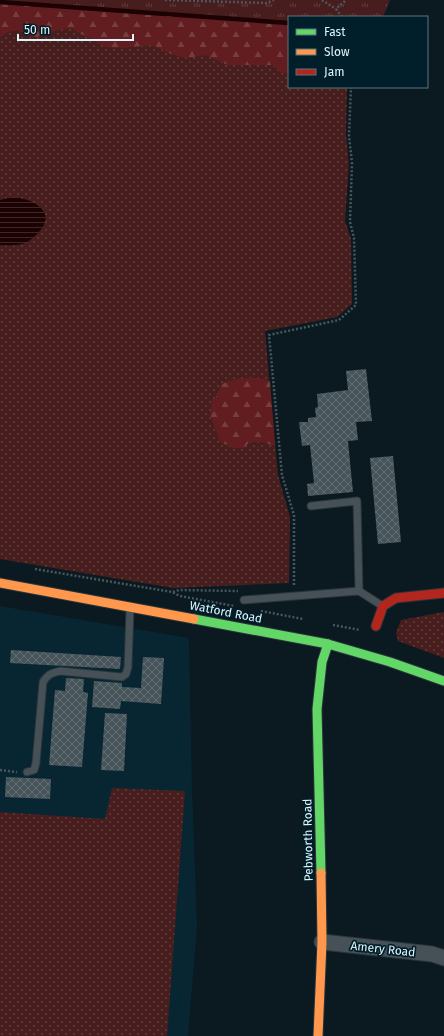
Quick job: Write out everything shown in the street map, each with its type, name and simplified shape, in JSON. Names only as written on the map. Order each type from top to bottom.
[{"type":"street","name":"Watford Road","points":[[0,583],[328,644],[390,662],[444,681]]},
{"type":"street","points":[[376,626],[383,606],[396,598],[444,593]]},
{"type":"street","name":"Pebworth Road","points":[[318,1036],[322,942],[317,709],[322,662],[328,644]]},
{"type":"street","name":"Amery Road","points":[[322,942],[432,954],[444,958]]},
{"type":"lane","points":[[311,506],[357,501],[359,591]]},
{"type":"lane","points":[[244,600],[359,591],[383,606]]},
{"type":"lane","points":[[27,772],[34,770],[36,763],[43,682],[45,678],[51,673],[60,671],[122,676],[126,674],[128,667],[130,606]]},
{"type":"path","points":[[165,0],[267,3],[274,0]]},
{"type":"path","points":[[322,0],[336,9],[341,16]]},
{"type":"path","points":[[336,9],[346,0]]},
{"type":"path","points":[[294,596],[294,516],[282,475],[269,335],[339,320],[356,305],[354,238],[350,222],[352,163],[349,136],[351,88]]},
{"type":"path","points":[[172,592],[179,590],[246,591],[258,598]]},
{"type":"path","points":[[0,770],[27,772]]},
{"type":"shaded area","points":[[12,197],[35,203],[41,208],[46,219],[43,226],[32,239],[17,245],[0,245],[0,200]]},
{"type":"shaded area","points":[[0,606],[189,638],[197,927],[188,1036],[0,1036]]},
{"type":"green space","points":[[0,0],[163,0],[288,17],[288,72],[283,74],[272,65],[228,65],[205,55],[187,58],[171,54],[152,45],[121,48],[106,47],[70,28],[53,31],[34,38],[20,32],[12,31],[4,34],[0,38]]},
{"type":"green space","points":[[0,0],[390,0],[383,16],[288,16],[288,23],[0,2]]},
{"type":"green space","points":[[0,2],[288,23],[288,88],[347,88],[346,135],[349,164],[345,221],[351,239],[352,304],[337,317],[265,331],[278,475],[290,517],[289,583],[173,588],[0,559]]},
{"type":"green space","points":[[261,378],[270,382],[275,446],[262,442],[250,442],[243,448],[234,448],[220,442],[210,414],[212,400],[218,395],[221,384],[236,379]]},
{"type":"green space","points":[[444,612],[444,658],[398,641],[396,633],[401,620]]},
{"type":"green space","points":[[112,788],[185,791],[167,1036],[0,1036],[0,812],[105,819]]},
{"type":"building","points":[[366,369],[372,421],[356,422],[358,440],[348,441],[353,492],[308,496],[307,484],[314,483],[310,445],[302,446],[299,422],[308,422],[308,418],[316,417],[315,408],[318,407],[317,394],[348,390],[346,371]]},
{"type":"building","points":[[393,456],[401,542],[378,544],[370,458]]},
{"type":"building","points":[[11,650],[121,657],[120,669],[10,663]]},
{"type":"building","points":[[143,657],[164,658],[161,704],[121,701],[120,709],[92,707],[94,681],[122,683],[122,687],[141,688]]},
{"type":"building","points":[[66,678],[84,679],[83,692],[88,693],[82,767],[49,765],[55,690],[65,691]]},
{"type":"building","points":[[105,713],[127,714],[124,771],[101,770]]},
{"type":"building","points":[[6,777],[51,779],[50,799],[5,797]]},
{"type":"waterway","points":[[0,2],[288,23]]},
{"type":"traffic: fast","points":[[194,619],[328,644],[390,662],[444,681]]},
{"type":"traffic: fast","points":[[321,873],[317,709],[322,662],[328,644]]},
{"type":"traffic: slow","points":[[0,583],[194,619]]},
{"type":"traffic: slow","points":[[318,1036],[322,942],[321,873]]},
{"type":"traffic: jam","points":[[376,626],[383,606],[396,598],[444,593]]}]
